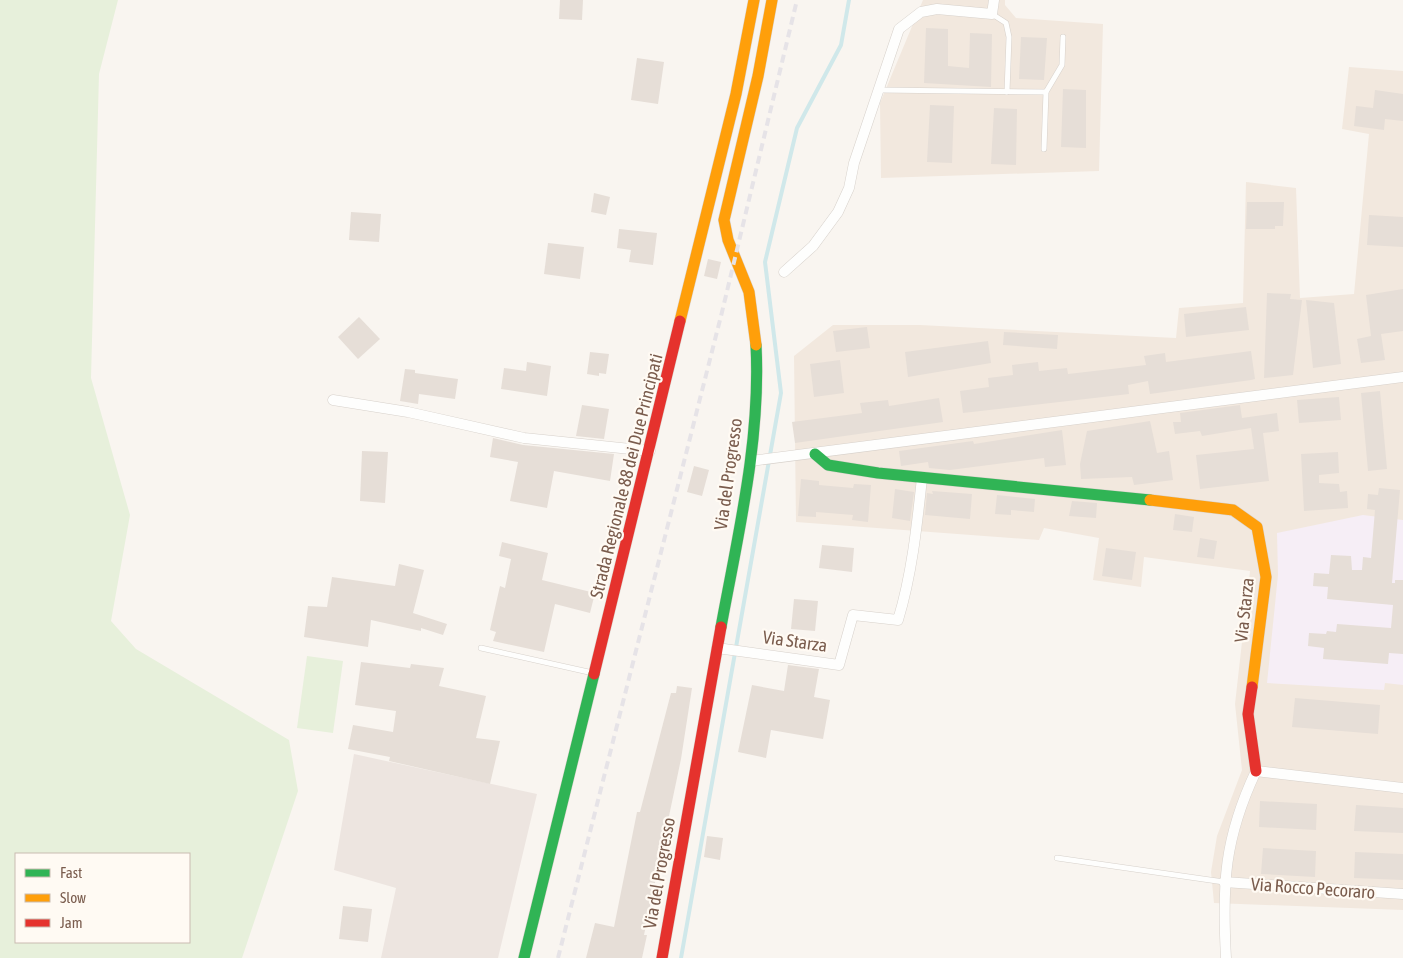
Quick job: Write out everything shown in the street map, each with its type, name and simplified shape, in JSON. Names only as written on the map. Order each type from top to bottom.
[{"type":"street","name":"Strada Regionale 88 dei Due Principati","points":[[524,958],[596,674],[736,94],[752,20],[754,0]]},
{"type":"street","name":"Via del Progresso","points":[[662,958],[722,649],[756,460],[757,382],[754,329],[749,292],[744,275],[730,251],[725,236],[724,220],[758,76],[772,0]]},
{"type":"street","points":[[784,272],[813,246],[838,212],[848,188],[854,163],[899,29],[921,12],[937,9],[992,14],[994,0]]},
{"type":"street","points":[[756,460],[815,454],[1403,377]]},
{"type":"street","points":[[333,400],[408,412],[524,438],[650,451]]},
{"type":"street","name":"Via Starza","points":[[815,454],[828,465],[922,478],[1097,493],[1233,510],[1257,527],[1266,577],[1248,714],[1256,771]]},
{"type":"street","name":"Via Starza","points":[[722,649],[839,665],[853,616],[898,620],[906,588],[918,520],[922,478]]},
{"type":"street","points":[[1226,958],[1224,882],[1229,844],[1244,796],[1256,771],[1403,788]]},
{"type":"street","name":"Via Rocco Pecoraro","points":[[1224,882],[1403,894]]},
{"type":"lane","points":[[992,14],[1006,23],[1009,37],[1007,92]]},
{"type":"lane","points":[[1044,149],[1046,92],[1062,65],[1063,37]]},
{"type":"lane","points":[[880,90],[1046,92]]},
{"type":"lane","points":[[481,648],[596,674]]},
{"type":"lane","points":[[1057,858],[1224,882]]},
{"type":"shaded area","points":[[923,0],[1005,0],[1005,5],[1016,18],[1103,24],[1099,171],[881,178],[880,103]]},
{"type":"shaded area","points":[[1349,67],[1403,71],[1403,910],[1214,903],[1211,872],[1217,836],[1242,770],[1235,704],[1250,571],[1144,557],[1141,587],[1093,580],[1099,538],[1044,528],[1039,540],[796,522],[794,356],[833,325],[920,325],[1176,338],[1179,308],[1243,303],[1246,182],[1296,188],[1300,298],[1354,294],[1369,134],[1342,129]]},
{"type":"shaded area","points":[[1363,515],[1403,520],[1403,685],[1385,683],[1384,690],[1267,683],[1278,575],[1277,533]]},
{"type":"shaded area","points":[[354,754],[537,794],[498,958],[381,958],[396,888],[334,870]]},
{"type":"green space","points":[[0,0],[118,0],[99,74],[91,378],[130,515],[111,621],[136,649],[289,740],[298,791],[242,958],[0,958]]},
{"type":"green space","points":[[307,656],[343,661],[333,733],[297,728]]},
{"type":"building","points":[[560,0],[583,0],[582,20],[559,19]]},
{"type":"building","points":[[926,28],[948,29],[948,66],[969,68],[970,33],[992,34],[991,87],[924,83]]},
{"type":"building","points":[[1021,37],[1047,38],[1044,80],[1019,79]]},
{"type":"building","points":[[637,58],[664,62],[658,104],[631,100]]},
{"type":"building","points":[[1063,89],[1086,90],[1086,148],[1061,147]]},
{"type":"building","points":[[1375,90],[1403,94],[1403,121],[1385,119],[1384,130],[1354,126],[1356,106],[1373,108]]},
{"type":"building","points":[[930,105],[954,106],[952,163],[927,162]]},
{"type":"building","points":[[994,108],[1017,109],[1016,165],[991,164]]},
{"type":"building","points":[[594,193],[610,197],[606,215],[591,212]]},
{"type":"building","points":[[1247,202],[1284,202],[1283,226],[1275,226],[1275,229],[1246,229]]},
{"type":"building","points":[[351,212],[381,214],[379,242],[349,240]]},
{"type":"building","points":[[1369,215],[1403,217],[1403,247],[1367,245]]},
{"type":"building","points":[[619,229],[657,233],[653,265],[629,262],[631,250],[617,248]]},
{"type":"building","points":[[548,243],[584,247],[580,279],[544,274]]},
{"type":"building","points":[[708,259],[721,262],[717,279],[704,276]]},
{"type":"building","points":[[1403,289],[1403,331],[1381,334],[1385,360],[1361,363],[1357,339],[1371,336],[1366,295]]},
{"type":"building","points":[[1267,293],[1291,294],[1290,299],[1302,300],[1293,375],[1264,378]]},
{"type":"building","points":[[1306,300],[1334,303],[1341,364],[1313,368]]},
{"type":"building","points":[[1246,307],[1249,330],[1186,337],[1184,314]]},
{"type":"building","points":[[359,317],[380,339],[358,359],[338,337]]},
{"type":"building","points":[[867,327],[870,348],[836,352],[833,331]]},
{"type":"building","points":[[1004,332],[1058,335],[1057,349],[1003,345]]},
{"type":"building","points":[[988,341],[991,363],[908,377],[905,352]]},
{"type":"building","points":[[1251,351],[1255,379],[1251,380],[1150,394],[1148,381],[1128,385],[1129,394],[963,413],[960,391],[989,387],[988,378],[1013,375],[1012,365],[1038,362],[1039,371],[1067,368],[1068,374],[1146,365],[1144,356],[1165,353],[1166,362]]},
{"type":"building","points":[[590,352],[609,354],[606,374],[599,373],[599,376],[587,374]]},
{"type":"building","points":[[840,360],[844,393],[814,397],[810,364]]},
{"type":"building","points":[[527,362],[551,366],[547,396],[501,389],[504,368],[526,371]]},
{"type":"building","points":[[405,369],[415,370],[415,373],[458,379],[455,399],[419,394],[418,404],[400,401]]},
{"type":"building","points":[[1380,391],[1387,469],[1368,471],[1361,393]]},
{"type":"building","points":[[1339,397],[1341,420],[1299,423],[1297,400]]},
{"type":"building","points":[[939,398],[943,422],[795,443],[792,422],[862,413],[860,403],[888,400],[889,406]]},
{"type":"building","points":[[582,405],[609,409],[604,439],[576,436]]},
{"type":"building","points":[[1240,405],[1242,418],[1277,413],[1279,431],[1263,433],[1269,481],[1200,489],[1196,455],[1254,449],[1251,428],[1202,436],[1200,431],[1175,434],[1173,422],[1181,422],[1180,413]]},
{"type":"building","points":[[1150,421],[1157,453],[1169,451],[1173,480],[1134,485],[1132,477],[1081,479],[1080,464],[1087,431]]},
{"type":"building","points":[[1062,430],[1066,465],[1045,467],[1044,458],[950,470],[929,468],[928,462],[901,466],[899,451],[973,441],[974,444]]},
{"type":"building","points":[[493,438],[523,445],[614,454],[610,481],[554,471],[547,508],[510,501],[518,462],[490,457]]},
{"type":"building","points":[[362,451],[388,452],[385,503],[360,501]]},
{"type":"building","points":[[1338,452],[1339,473],[1319,475],[1319,483],[1339,484],[1340,492],[1347,491],[1348,508],[1304,511],[1301,454]]},
{"type":"building","points":[[694,466],[709,470],[702,496],[687,492]]},
{"type":"building","points":[[801,479],[819,481],[819,485],[853,488],[854,484],[871,485],[868,522],[852,520],[853,515],[816,512],[816,517],[798,516]]},
{"type":"building","points":[[1379,488],[1400,490],[1392,583],[1395,583],[1395,580],[1403,580],[1403,654],[1389,653],[1388,664],[1323,659],[1324,648],[1308,646],[1309,633],[1326,634],[1327,631],[1336,632],[1337,624],[1391,628],[1393,605],[1327,599],[1328,587],[1313,586],[1314,573],[1329,574],[1331,555],[1351,556],[1352,570],[1362,570],[1363,557],[1371,558],[1375,510],[1367,509],[1368,494],[1378,495]]},
{"type":"building","points":[[895,489],[914,492],[910,521],[892,518]]},
{"type":"building","points":[[932,491],[972,494],[970,519],[925,515],[927,493],[933,494]]},
{"type":"building","points":[[997,495],[1035,499],[1034,512],[1011,510],[1011,515],[995,514]]},
{"type":"building","points":[[1072,501],[1097,503],[1096,518],[1069,516]]},
{"type":"building","points":[[1175,514],[1194,517],[1192,532],[1173,530]]},
{"type":"building","points":[[1200,538],[1217,541],[1214,559],[1197,557]]},
{"type":"building","points":[[502,542],[548,553],[542,580],[595,593],[590,613],[555,604],[544,652],[493,641],[496,632],[490,630],[500,586],[505,588],[511,559],[499,556]]},
{"type":"building","points":[[822,545],[854,548],[852,572],[819,568]]},
{"type":"building","points":[[1106,548],[1136,552],[1132,580],[1102,576]]},
{"type":"building","points":[[399,564],[424,570],[413,613],[447,624],[443,635],[421,628],[421,631],[371,620],[368,647],[304,637],[308,606],[327,607],[332,577],[395,586]]},
{"type":"building","points":[[794,599],[818,601],[815,631],[791,629]]},
{"type":"building","points":[[361,662],[410,668],[411,664],[444,668],[439,686],[486,696],[476,738],[500,741],[490,784],[389,761],[390,757],[348,749],[353,725],[393,732],[396,711],[355,705]]},
{"type":"building","points":[[788,665],[819,669],[814,697],[830,700],[823,739],[771,730],[766,758],[738,752],[752,685],[784,691]]},
{"type":"building","points":[[677,686],[692,688],[681,759],[644,935],[647,935],[642,958],[586,958],[595,923],[614,927],[637,812],[640,812],[671,693],[676,693]]},
{"type":"building","points":[[1295,698],[1380,705],[1378,734],[1292,727]]},
{"type":"building","points":[[1260,801],[1317,804],[1316,830],[1259,827]]},
{"type":"building","points":[[1356,805],[1403,808],[1403,833],[1354,831]]},
{"type":"building","points":[[707,836],[723,838],[720,860],[704,857]]},
{"type":"building","points":[[1263,848],[1316,851],[1315,877],[1261,874]]},
{"type":"building","points":[[1355,852],[1403,854],[1403,880],[1354,878]]},
{"type":"building","points":[[343,906],[372,909],[368,942],[339,939]]},
{"type":"waterway","points":[[681,958],[781,393],[765,262],[797,128],[841,45],[849,0]]},
{"type":"railway","points":[[558,958],[722,312],[797,0]]},
{"type":"traffic: fast","points":[[721,627],[752,451],[757,381],[756,345]]},
{"type":"traffic: fast","points":[[815,454],[828,465],[878,473],[1150,500]]},
{"type":"traffic: fast","points":[[524,958],[594,674]]},
{"type":"traffic: slow","points":[[680,321],[736,94],[754,0]]},
{"type":"traffic: slow","points":[[756,345],[749,292],[728,240],[724,220],[758,76],[772,0]]},
{"type":"traffic: slow","points":[[1150,500],[1233,510],[1257,527],[1266,577],[1252,687]]},
{"type":"traffic: jam","points":[[594,674],[680,321]]},
{"type":"traffic: jam","points":[[662,958],[721,627]]},
{"type":"traffic: jam","points":[[1252,687],[1248,714],[1256,771]]}]
